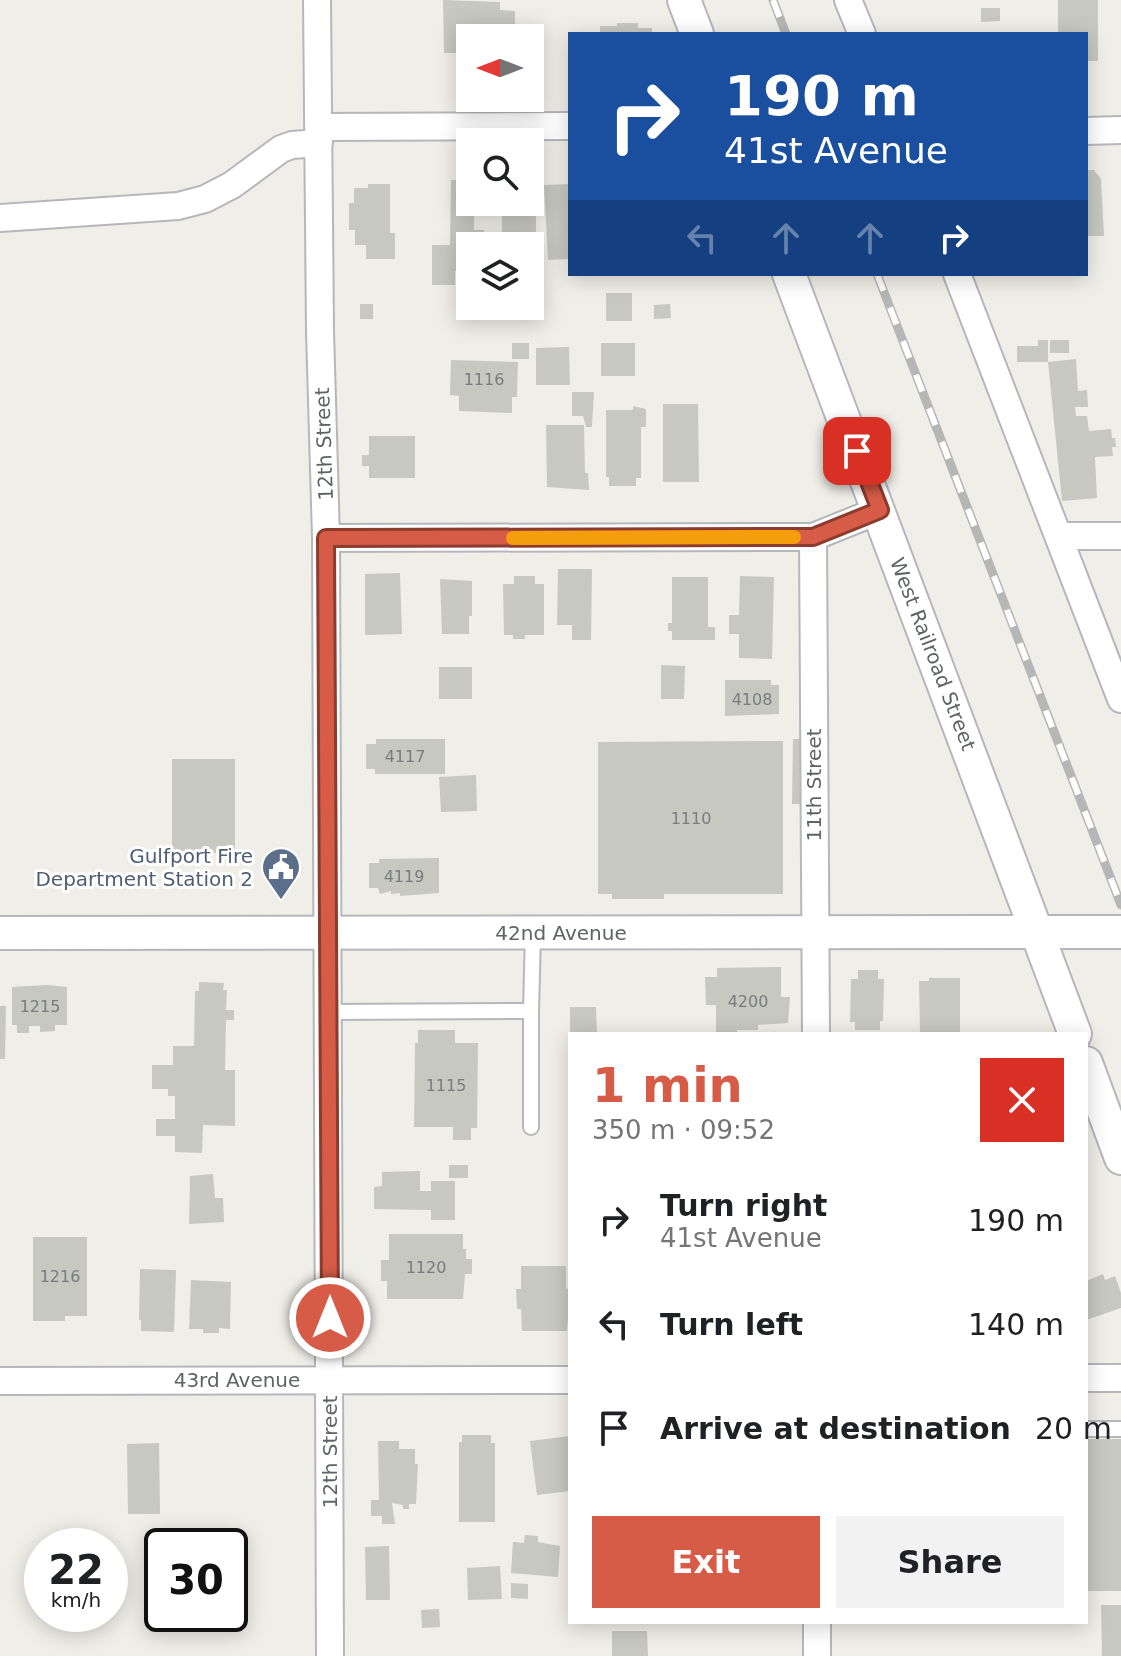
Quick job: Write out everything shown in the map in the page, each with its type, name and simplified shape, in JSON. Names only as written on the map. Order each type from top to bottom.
[{"type":"street","name":"12th Street","points":[[317,0],[320,331],[326,538],[330,1656]]},
{"type":"street","points":[[684,0],[696,32]]},
{"type":"street","points":[[848,0],[861,32]]},
{"type":"street","points":[[0,218],[178,206],[205,199],[232,185],[281,149],[319,135],[568,126]]},
{"type":"street","points":[[1088,131],[1121,130]]},
{"type":"street","name":"West Railroad Street","points":[[790,276],[1074,1032]]},
{"type":"street","points":[[958,276],[1121,699]]},
{"type":"street","points":[[326,538],[813,537],[880,510]]},
{"type":"street","points":[[1060,536],[1121,536]]},
{"type":"street","name":"11th Street","points":[[813,537],[816,1032]]},
{"type":"street","name":"42nd Avenue","points":[[0,933],[1121,932]]},
{"type":"street","points":[[1088,1068],[1121,1158]]},
{"type":"street","points":[[1088,1378],[1121,1378]]},
{"type":"street","name":"43rd Avenue","points":[[0,1381],[568,1380]]},
{"type":"street","points":[[817,1624],[817,1656]]},
{"type":"lane","points":[[531,1127],[533,933]]},
{"type":"lane","points":[[328,1012],[531,1011]]},
{"type":"lane","points":[[1088,1429],[1121,1429]]},
{"type":"building","points":[[443,0],[500,2],[500,10],[515,11],[515,24],[456,24],[456,53],[444,53]]},
{"type":"building","points":[[1058,0],[1098,0],[1098,61],[1088,61],[1088,32],[1058,32]]},
{"type":"building","points":[[981,8],[1000,8],[1000,21],[981,22]]},
{"type":"building","points":[[617,23],[638,23],[638,28],[652,28],[652,32],[600,32],[600,26],[617,26]]},
{"type":"building","points":[[1088,170],[1094,170],[1101,179],[1104,236],[1088,236]]},
{"type":"building","points":[[451,180],[456,180],[456,216],[474,216],[474,230],[484,232],[456,232],[455,285],[432,285],[432,245],[450,245]]},
{"type":"building","points":[[368,184],[390,184],[390,233],[395,233],[395,259],[366,259],[366,245],[355,245],[355,230],[349,230],[349,203],[354,203],[354,188],[368,188]]},
{"type":"building","points":[[568,184],[568,259],[548,260],[544,185]]},
{"type":"building","points":[[502,216],[536,216],[536,232],[502,232]]},
{"type":"building","points":[[606,293],[632,293],[632,321],[606,321]]},
{"type":"building","points":[[360,304],[373,304],[373,319],[360,319]]},
{"type":"building","points":[[670,304],[671,318],[654,319],[654,305]]},
{"type":"building","points":[[1038,340],[1048,340],[1048,362],[1017,362],[1017,346],[1038,346]]},
{"type":"building","points":[[1050,340],[1069,340],[1069,353],[1050,353]]},
{"type":"building","points":[[512,343],[529,343],[529,359],[512,359]]},
{"type":"building","points":[[601,343],[635,343],[635,376],[601,376]]},
{"type":"building","points":[[569,347],[570,385],[536,385],[536,348]]},
{"type":"building","points":[[1076,359],[1078,391],[1087,390],[1088,407],[1075,407],[1076,416],[1087,416],[1089,431],[1111,429],[1116,447],[1112,447],[1113,456],[1095,457],[1097,498],[1062,501],[1048,362]]},
{"type":"building","points":[[451,360],[518,362],[517,397],[512,397],[512,413],[459,411],[459,396],[450,395]]},
{"type":"building","points":[[572,392],[594,392],[592,427],[586,427],[583,416],[572,416]]},
{"type":"building","points":[[663,404],[698,404],[699,482],[663,482]]},
{"type":"building","points":[[633,406],[646,409],[646,427],[641,427],[641,478],[636,478],[636,486],[609,486],[609,477],[606,477],[606,410],[633,410]]},
{"type":"building","points":[[546,425],[584,425],[585,473],[588,473],[589,490],[547,487]]},
{"type":"building","points":[[369,436],[415,436],[415,478],[369,478],[369,466],[362,466],[362,455],[369,455]]},
{"type":"building","points":[[558,569],[592,569],[591,640],[572,640],[572,625],[557,625]]},
{"type":"building","points":[[400,573],[402,634],[365,635],[365,574]]},
{"type":"building","points":[[514,576],[535,576],[535,584],[544,584],[544,635],[525,635],[525,639],[513,639],[513,635],[504,635],[503,584],[514,584]]},
{"type":"building","points":[[740,576],[774,577],[772,659],[739,658],[739,634],[729,634],[729,615],[739,615]]},
{"type":"building","points":[[672,577],[708,577],[708,627],[715,627],[715,640],[672,640],[668,623],[672,623]]},
{"type":"building","points":[[440,579],[472,581],[469,634],[442,634]]},
{"type":"building","points":[[661,665],[685,666],[684,699],[661,699]]},
{"type":"building","points":[[439,667],[472,667],[472,699],[439,699]]},
{"type":"building","points":[[725,680],[771,680],[771,685],[779,685],[779,714],[725,716]]},
{"type":"building","points":[[376,739],[445,739],[445,774],[375,774],[375,769],[366,769],[366,744],[376,744]]},
{"type":"building","points":[[793,739],[804,739],[803,804],[792,804]]},
{"type":"building","points":[[783,741],[783,894],[664,894],[664,899],[612,899],[612,894],[598,894],[598,742]]},
{"type":"building","points":[[172,759],[235,759],[235,853],[172,853]]},
{"type":"building","points":[[476,775],[477,811],[441,812],[439,777]]},
{"type":"building","points":[[439,858],[439,893],[400,896],[400,893],[391,894],[391,891],[380,894],[378,888],[369,888],[369,863],[379,863],[379,859]]},
{"type":"building","points":[[781,967],[781,997],[790,997],[788,1023],[758,1025],[758,1030],[716,1032],[716,1005],[706,1005],[705,977],[717,977],[717,968]]},
{"type":"building","points":[[858,970],[878,970],[878,979],[884,979],[880,1030],[855,1030],[855,1022],[850,1022],[851,979],[858,979]]},
{"type":"building","points":[[929,978],[960,978],[960,1032],[920,1032],[919,981],[929,981]]},
{"type":"building","points":[[199,982],[224,983],[223,990],[227,990],[226,1010],[234,1010],[234,1020],[226,1020],[225,1070],[235,1070],[235,1126],[203,1125],[202,1153],[175,1152],[175,1136],[156,1136],[156,1119],[175,1119],[175,1096],[168,1096],[168,1089],[152,1089],[152,1065],[173,1065],[173,1046],[194,1046],[195,991],[199,991]]},
{"type":"building","points":[[12,987],[67,987],[67,1025],[55,1025],[55,1031],[40,1032],[40,1026],[29,1026],[29,1033],[17,1033],[17,1025],[12,1025]]},
{"type":"building","points":[[0,1006],[6,1006],[5,1059],[0,1059]]},
{"type":"building","points":[[570,1007],[596,1007],[597,1032],[570,1032]]},
{"type":"building","points":[[418,1030],[455,1030],[455,1043],[478,1043],[477,1128],[471,1128],[471,1140],[453,1140],[453,1127],[414,1127],[415,1043],[418,1043]]},
{"type":"building","points":[[449,1165],[468,1165],[468,1178],[449,1178]]},
{"type":"building","points":[[420,1171],[420,1191],[431,1191],[431,1181],[455,1181],[455,1220],[431,1220],[431,1210],[374,1209],[374,1187],[382,1186],[382,1172]]},
{"type":"building","points":[[213,1174],[215,1198],[223,1198],[224,1222],[189,1224],[190,1176]]},
{"type":"building","points":[[389,1234],[463,1234],[466,1259],[472,1259],[472,1274],[465,1274],[463,1299],[387,1299],[387,1281],[381,1281],[381,1260],[389,1260]]},
{"type":"building","points":[[33,1237],[87,1237],[87,1316],[65,1316],[65,1321],[33,1321]]},
{"type":"building","points":[[521,1266],[566,1266],[567,1331],[522,1331],[516,1289],[521,1289]]},
{"type":"building","points":[[140,1269],[176,1270],[174,1332],[141,1331]]},
{"type":"building","points":[[1103,1274],[1105,1280],[1115,1276],[1121,1293],[1121,1308],[1088,1319],[1088,1280]]},
{"type":"building","points":[[191,1280],[231,1282],[230,1329],[219,1328],[219,1333],[203,1333],[203,1329],[189,1329]]},
{"type":"building","points":[[462,1435],[491,1435],[491,1443],[495,1443],[495,1522],[459,1522],[459,1442],[462,1442]]},
{"type":"building","points":[[568,1436],[568,1491],[537,1495],[530,1441]]},
{"type":"building","points":[[1088,1439],[1121,1439],[1121,1591],[1088,1591]]},
{"type":"building","points":[[378,1441],[399,1441],[399,1449],[415,1449],[415,1464],[418,1464],[416,1504],[409,1504],[409,1509],[403,1509],[403,1505],[392,1503],[395,1524],[382,1524],[382,1516],[371,1516],[371,1500],[379,1500]]},
{"type":"building","points":[[159,1443],[160,1514],[128,1514],[127,1444]]},
{"type":"building","points":[[525,1535],[538,1536],[538,1542],[560,1546],[558,1577],[511,1573],[513,1542],[524,1543]]},
{"type":"building","points":[[389,1546],[390,1600],[366,1600],[365,1547]]},
{"type":"building","points":[[500,1566],[502,1599],[468,1600],[467,1568]]},
{"type":"building","points":[[511,1583],[528,1584],[528,1599],[511,1598]]},
{"type":"building","points":[[1101,1605],[1121,1605],[1121,1656],[1102,1656]]},
{"type":"building","points":[[439,1609],[440,1627],[422,1628],[421,1610]]},
{"type":"building","points":[[612,1631],[647,1631],[648,1656],[612,1656]]},
{"type":"railway","points":[[773,0],[785,32]]},
{"type":"railway","points":[[878,276],[1121,905]]},
{"type":"slow traffic","points":[[513,538],[794,537]]},
{"type":"place","name":"Gulfport Fire Department Station 2","points":[[281,901]]},
{"type":"route","points":[[330,1318],[326,538],[813,537],[880,510],[857,451]]}]
